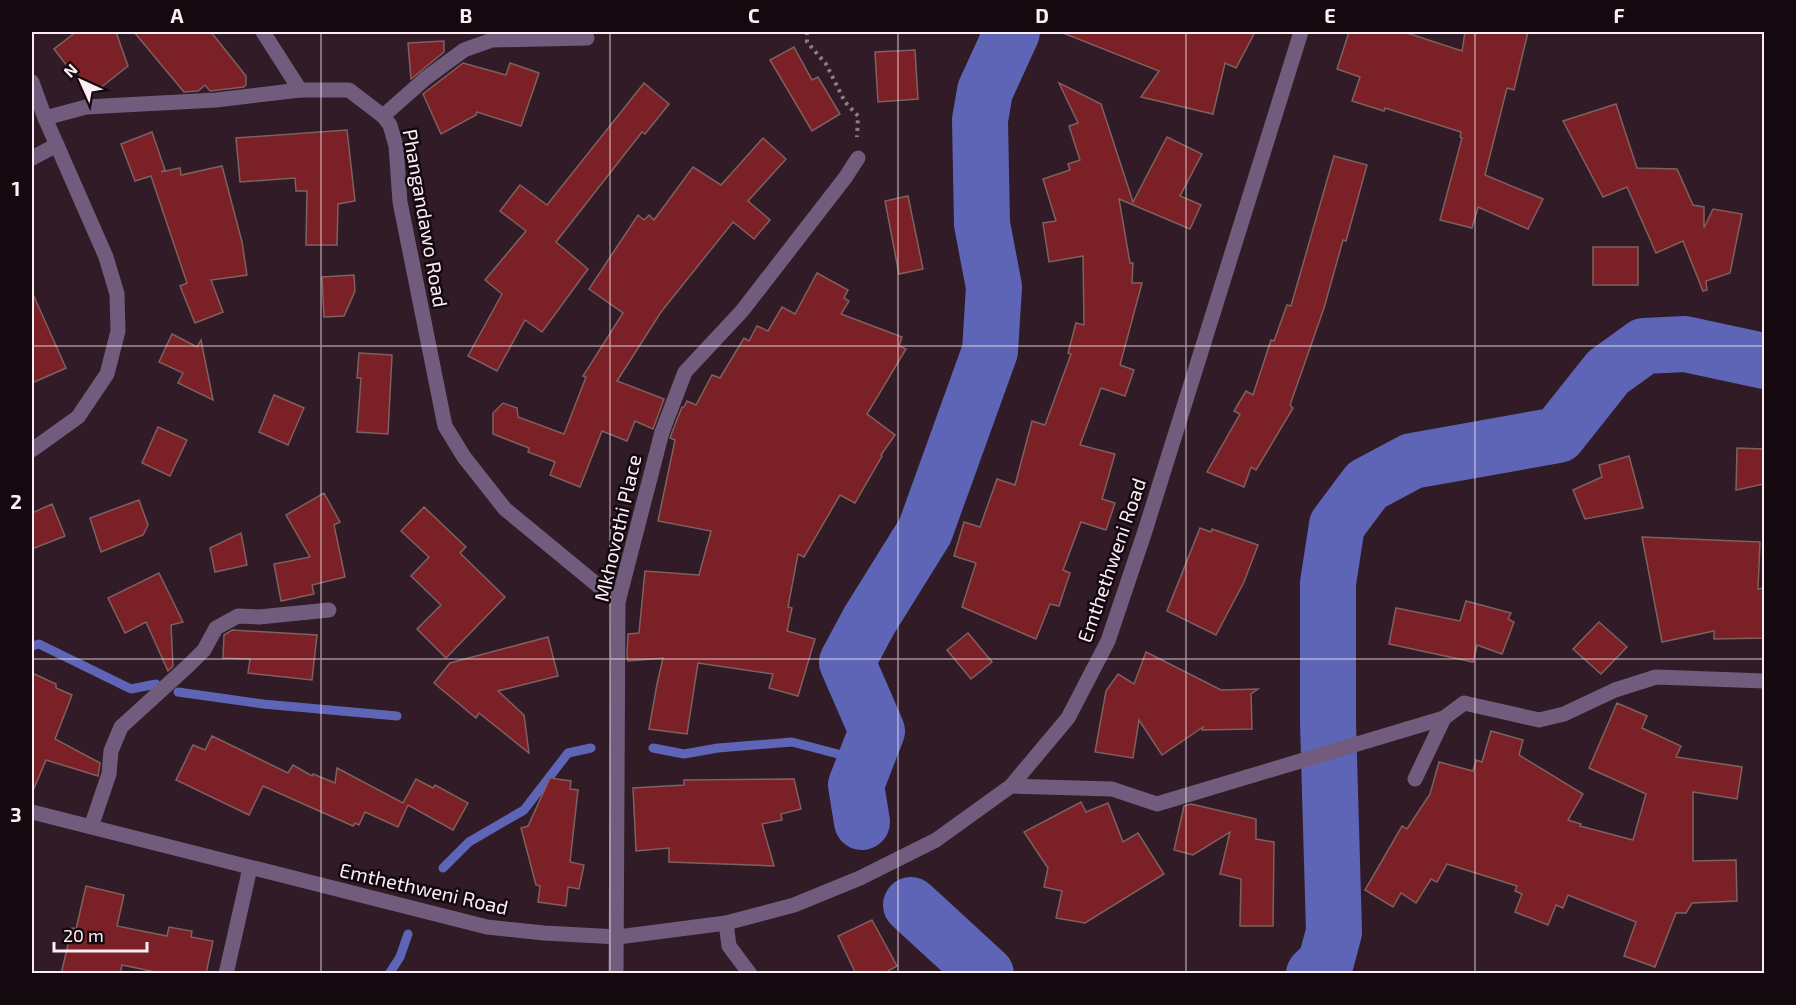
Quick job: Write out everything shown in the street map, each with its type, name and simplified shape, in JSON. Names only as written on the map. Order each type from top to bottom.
[{"type":"street","points":[[263,32],[300,90]]},
{"type":"street","name":"Emthethweni Road","points":[[32,812],[487,927],[618,937],[726,923],[794,905],[860,878],[936,840],[1011,786],[1068,718],[1108,641],[1153,508],[1301,32]]},
{"type":"street","points":[[383,116],[426,78],[464,50],[492,39],[587,38]]},
{"type":"street","points":[[32,82],[45,118],[106,256],[117,294],[118,331],[107,374],[78,417],[32,450]]},
{"type":"street","name":"Phangandawo Road","points":[[45,118],[86,107],[216,100],[300,90],[349,90],[383,116],[390,125],[396,146],[400,202],[445,426],[464,457],[505,509],[618,602]]},
{"type":"street","points":[[32,158],[57,146]]},
{"type":"street","name":"Mkhovothi Place","points":[[616,974],[618,937],[618,602],[662,432],[685,372],[742,311],[858,158]]},
{"type":"street","points":[[91,827],[109,774],[111,750],[121,727],[204,650],[216,628],[238,616],[259,617],[329,610]]},
{"type":"street","points":[[1011,786],[1112,789],[1157,804],[1444,718],[1464,703],[1539,720],[1563,714],[1615,690],[1656,677],[1764,681]]},
{"type":"street","points":[[1415,779],[1444,718]]},
{"type":"street","points":[[226,974],[250,868]]},
{"type":"street","points":[[726,923],[729,946],[750,974]]},
{"type":"path","points":[[807,32],[807,42],[826,64],[845,102],[858,116],[857,137],[844,160],[845,178]]},
{"type":"building","points":[[76,32],[116,32],[128,66],[90,96],[54,49]]},
{"type":"building","points":[[134,32],[211,32],[246,76],[246,85],[210,91],[205,85],[198,91],[184,92]]},
{"type":"building","points":[[1064,32],[1255,32],[1236,68],[1225,63],[1213,114],[1141,97],[1159,71]]},
{"type":"building","points":[[1349,32],[1404,32],[1462,51],[1465,32],[1528,32],[1514,90],[1507,88],[1485,175],[1543,199],[1528,229],[1478,207],[1472,228],[1440,220],[1462,138],[1460,137],[1461,132],[1385,108],[1384,111],[1352,101],[1360,77],[1337,69]]},
{"type":"building","points":[[444,41],[444,52],[411,79],[408,43]]},
{"type":"building","points":[[794,47],[812,80],[818,77],[840,114],[812,131],[770,60]]},
{"type":"building","points":[[915,50],[918,99],[878,102],[875,52]]},
{"type":"building","points":[[463,63],[506,75],[510,63],[539,73],[521,126],[477,112],[476,115],[441,134],[423,94]]},
{"type":"building","points":[[644,83],[669,104],[645,134],[642,132],[556,242],[588,269],[542,332],[525,320],[497,371],[468,356],[502,294],[485,280],[526,231],[500,211],[520,185],[547,205]]},
{"type":"building","points":[[1059,83],[1101,104],[1133,202],[1167,137],[1202,154],[1180,196],[1201,205],[1190,229],[1119,199],[1130,263],[1133,263],[1132,283],[1142,283],[1120,365],[1134,370],[1125,396],[1101,388],[1080,445],[1115,454],[1102,499],[1115,503],[1106,530],[1081,522],[1063,570],[1070,573],[1059,606],[1050,604],[1036,639],[962,607],[976,563],[954,556],[964,522],[980,527],[997,479],[1015,485],[1032,421],[1045,425],[1071,354],[1068,353],[1076,323],[1084,325],[1083,256],[1049,262],[1043,223],[1056,221],[1043,179],[1070,170],[1068,164],[1080,160],[1069,126],[1078,123]]},
{"type":"building","points":[[1616,104],[1637,168],[1677,169],[1693,205],[1704,207],[1704,228],[1713,209],[1742,214],[1730,273],[1706,281],[1707,290],[1703,291],[1683,241],[1656,253],[1627,187],[1603,197],[1563,121]]},
{"type":"building","points":[[347,130],[355,201],[338,204],[337,245],[306,245],[307,191],[296,191],[295,178],[240,182],[236,138]]},
{"type":"building","points":[[152,132],[165,170],[161,172],[180,168],[181,175],[222,166],[242,242],[247,275],[211,280],[223,312],[195,323],[180,286],[187,283],[151,176],[135,181],[121,144]]},
{"type":"building","points":[[763,138],[786,159],[748,201],[770,220],[754,239],[733,222],[661,312],[617,381],[664,399],[653,429],[635,421],[627,441],[602,431],[580,487],[550,475],[555,462],[528,452],[529,448],[493,434],[493,413],[503,403],[517,408],[518,417],[564,434],[586,377],[583,376],[623,313],[589,289],[638,215],[644,220],[649,215],[654,220],[693,167],[721,185]]},
{"type":"building","points":[[1334,156],[1367,165],[1346,241],[1343,240],[1324,308],[1290,405],[1293,408],[1256,470],[1251,467],[1244,487],[1207,472],[1240,414],[1234,411],[1246,391],[1253,395],[1271,340],[1274,341],[1287,305],[1291,306]]},
{"type":"building","points":[[908,196],[923,269],[899,274],[885,201]]},
{"type":"building","points":[[1593,247],[1638,247],[1638,285],[1593,285]]},
{"type":"building","points":[[817,273],[848,290],[844,298],[849,301],[841,314],[902,337],[899,346],[906,349],[867,414],[895,435],[881,455],[855,503],[840,495],[804,557],[798,554],[788,607],[792,608],[787,631],[815,639],[798,696],[769,688],[773,674],[698,663],[687,734],[649,729],[663,658],[628,661],[627,656],[628,634],[639,633],[645,571],[699,575],[711,531],[658,521],[675,440],[670,438],[671,435],[682,407],[687,401],[696,405],[712,375],[720,378],[744,338],[749,341],[757,326],[768,331],[782,307],[795,314]]},
{"type":"building","points":[[354,275],[355,291],[344,316],[324,317],[322,277]]},
{"type":"building","points":[[32,292],[66,368],[32,383]]},
{"type":"building","points":[[172,334],[197,347],[201,340],[213,400],[178,383],[183,373],[159,362]]},
{"type":"building","points":[[359,353],[392,355],[388,434],[357,432],[361,378],[357,378]]},
{"type":"building","points":[[274,395],[304,408],[288,445],[259,432]]},
{"type":"building","points":[[158,427],[187,440],[170,476],[142,463]]},
{"type":"building","points":[[1737,448],[1764,449],[1764,484],[1736,490]]},
{"type":"building","points":[[1629,456],[1643,508],[1585,519],[1573,490],[1602,477],[1599,465]]},
{"type":"building","points":[[324,493],[340,522],[334,525],[345,577],[312,585],[314,594],[281,601],[274,564],[310,557],[286,515]]},
{"type":"building","points":[[139,500],[148,525],[143,535],[101,552],[90,518]]},
{"type":"building","points":[[52,504],[65,536],[32,549],[32,513]]},
{"type":"building","points":[[424,507],[466,547],[460,553],[505,597],[446,658],[417,629],[441,605],[411,576],[429,557],[401,531]]},
{"type":"building","points":[[1200,528],[1211,532],[1212,529],[1258,545],[1244,582],[1216,635],[1167,611]]},
{"type":"building","points":[[241,533],[247,565],[215,572],[210,548]]},
{"type":"building","points":[[1642,537],[1760,542],[1758,589],[1764,588],[1764,638],[1714,639],[1714,631],[1662,642]]},
{"type":"building","points":[[159,573],[183,622],[171,625],[173,666],[168,671],[146,622],[125,633],[108,598]]},
{"type":"building","points":[[1466,601],[1511,613],[1508,619],[1514,622],[1502,654],[1477,645],[1473,662],[1389,644],[1396,608],[1460,621]]},
{"type":"building","points":[[1599,622],[1627,647],[1601,674],[1573,649]]},
{"type":"building","points":[[232,630],[317,635],[312,680],[248,673],[250,659],[223,658],[224,635]]},
{"type":"building","points":[[968,633],[992,662],[971,679],[947,650]]},
{"type":"building","points":[[548,637],[558,676],[498,691],[524,715],[529,753],[479,713],[476,718],[434,683],[450,663]]},
{"type":"building","points":[[1146,652],[1221,690],[1258,689],[1251,694],[1252,729],[1202,730],[1203,727],[1162,755],[1139,720],[1133,758],[1095,752],[1106,691],[1118,674],[1134,684]]},
{"type":"building","points":[[32,673],[56,684],[56,688],[72,695],[55,739],[100,763],[98,776],[46,760],[32,793]]},
{"type":"building","points":[[1617,703],[1647,716],[1642,728],[1681,746],[1676,757],[1742,767],[1737,799],[1693,792],[1693,861],[1736,860],[1737,901],[1692,903],[1686,913],[1676,913],[1655,967],[1624,956],[1636,922],[1568,895],[1563,908],[1556,905],[1548,925],[1515,912],[1522,894],[1515,891],[1517,886],[1447,864],[1437,882],[1431,879],[1416,903],[1401,893],[1393,907],[1365,890],[1402,826],[1407,829],[1430,794],[1439,762],[1473,771],[1476,760],[1482,762],[1491,731],[1523,740],[1519,755],[1583,794],[1568,820],[1581,824],[1580,826],[1633,840],[1646,794],[1589,768]]},
{"type":"building","points":[[212,736],[288,773],[293,765],[312,776],[313,774],[335,783],[337,768],[403,803],[416,779],[433,788],[435,785],[468,803],[453,830],[408,805],[398,827],[365,812],[359,825],[355,823],[353,826],[263,786],[249,815],[176,780],[193,745],[205,750]]},
{"type":"building","points":[[550,778],[571,781],[570,789],[578,790],[570,862],[584,865],[579,889],[568,887],[566,906],[538,902],[540,886],[536,885],[521,828],[528,826]]},
{"type":"building","points":[[794,779],[801,809],[781,814],[782,820],[762,824],[774,866],[669,862],[669,848],[636,851],[633,788],[684,785],[684,780]]},
{"type":"building","points":[[1081,802],[1086,812],[1108,803],[1123,842],[1138,833],[1164,874],[1085,923],[1056,918],[1062,891],[1044,887],[1048,868],[1024,832]]},
{"type":"building","points":[[1191,804],[1256,819],[1256,839],[1274,842],[1273,926],[1240,926],[1241,879],[1220,874],[1230,832],[1193,855],[1174,850],[1184,806]]},
{"type":"building","points":[[86,886],[124,895],[117,926],[167,936],[169,927],[192,931],[191,937],[213,941],[206,974],[165,974],[122,965],[120,974],[61,974],[72,928],[76,929]]},
{"type":"building","points":[[872,920],[897,966],[883,974],[856,974],[838,936]]},
{"type":"waterway","points":[[862,822],[856,785],[877,731],[847,662],[869,621],[925,531],[990,351],[994,287],[982,224],[980,120],[985,91],[1012,32]]},
{"type":"waterway","points":[[1314,974],[1326,962],[1334,932],[1328,722],[1328,583],[1337,525],[1367,485],[1412,461],[1558,435],[1608,372],[1644,346],[1685,344],[1764,361]]},
{"type":"waterway","points":[[32,646],[39,644],[131,689],[156,684]]},
{"type":"waterway","points":[[178,692],[263,704],[397,716]]},
{"type":"waterway","points":[[653,748],[684,754],[718,748],[792,742],[865,761]]},
{"type":"waterway","points":[[443,868],[469,842],[524,810],[568,753],[591,748]]},
{"type":"waterway","points":[[911,905],[986,974]]},
{"type":"waterway","points":[[389,974],[400,957],[408,934]]}]
